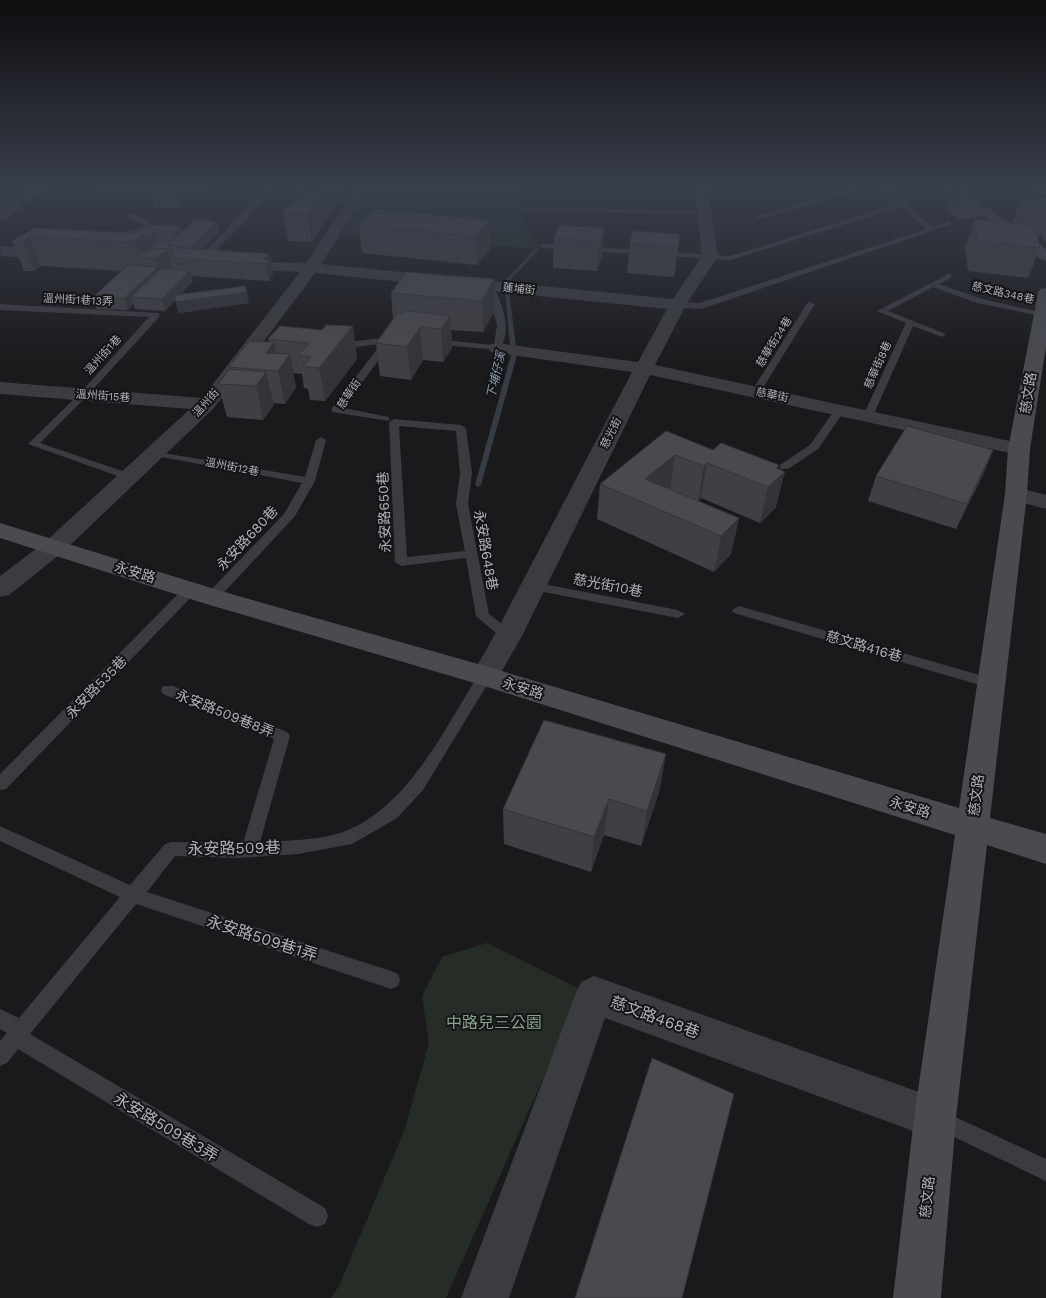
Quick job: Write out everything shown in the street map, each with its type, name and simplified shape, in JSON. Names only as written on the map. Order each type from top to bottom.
[{"type":"street","name":"溫州街","points":[[0,589],[54,547],[207,404],[312,268],[326,247]]},
{"type":"street","points":[[709,247],[710,256]]},
{"type":"street","points":[[1035,247],[1045,254]]},
{"type":"street","points":[[0,251],[73,255]]},
{"type":"street","name":"慈光街","points":[[485,676],[508,636],[644,368],[678,305],[710,256]]},
{"type":"street","name":"蓮埔街","points":[[181,261],[312,268],[678,305]]},
{"type":"street","name":"慈文路","points":[[916,1298],[935,1118],[1016,494],[1019,448],[1044,303]]},
{"type":"street","name":"慈華街","points":[[508,350],[644,368],[1019,448]]},
{"type":"street","name":"溫州街15巷","points":[[0,388],[207,404]]},
{"type":"street","points":[[1016,494],[1046,502]]},
{"type":"street","name":"永安路","points":[[0,530],[202,593],[485,676],[1046,849]]},
{"type":"street","name":"慈文路468巷","points":[[485,1298],[594,995],[935,1118]]},
{"type":"lane","points":[[200,262],[215,247]]},
{"type":"lane","points":[[553,247],[730,258],[768,247]]},
{"type":"lane","points":[[678,305],[701,306],[881,247]]},
{"type":"lane","points":[[942,334],[881,311],[948,276]]},
{"type":"lane","name":"慈文路348巷","points":[[932,284],[980,301],[1044,303]]},
{"type":"lane","points":[[501,287],[499,307],[501,341],[508,350]]},
{"type":"lane","name":"慈華街24巷","points":[[756,392],[811,304]]},
{"type":"lane","name":"溫州街1巷13弄","points":[[0,307],[156,316]]},
{"type":"lane","name":"溫州街1巷","points":[[130,477],[33,444],[83,395],[156,316]]},
{"type":"lane","name":"慈華街8巷","points":[[868,416],[910,323]]},
{"type":"lane","points":[[331,347],[390,338],[408,340]]},
{"type":"lane","name":"慈華街","points":[[390,338],[336,410],[390,420]]},
{"type":"lane","name":"慈華街","points":[[426,341],[508,350]]},
{"type":"lane","points":[[784,467],[814,447],[840,410]]},
{"type":"lane","name":"永安路648巷","points":[[390,420],[461,428],[466,473],[462,504],[483,616],[508,636]]},
{"type":"lane","name":"永安路650巷","points":[[390,420],[401,562],[471,554]]},
{"type":"lane","name":"永安路680巷","points":[[202,593],[289,516],[309,482],[321,440]]},
{"type":"lane","name":"溫州街12巷","points":[[156,453],[309,482]]},
{"type":"lane","name":"慈光街10巷","points":[[533,586],[678,614]]},
{"type":"lane","name":"永安路535巷","points":[[0,784],[202,593]]},
{"type":"lane","name":"慈文路416巷","points":[[739,610],[990,683]]},
{"type":"lane","name":"永安路509巷","points":[[0,1056],[171,849],[249,850],[298,847],[346,839],[391,813],[417,785],[485,676]]},
{"type":"lane","name":"永安路509巷8弄","points":[[168,690],[282,736],[249,850]]},
{"type":"lane","name":"永安路509巷1弄","points":[[0,833],[133,895],[391,980]]},
{"type":"lane","name":"永安路509巷3弄","points":[[0,1019],[19,1034],[317,1216]]},
{"type":"lane","points":[[935,1118],[1046,1170]]},
{"type":"green space","points":[[508,247],[539,247],[540,249]]},
{"type":"green space","name":"中路兒三公園","points":[[487,943],[582,990],[446,1298],[331,1298],[339,1286],[404,1131],[429,1043],[422,996],[442,957]]},
{"type":"building","points":[[152,247],[169,247],[170,250],[152,248],[149,249]]},
{"type":"building","points":[[152,248],[168,249],[154,259],[136,257]]},
{"type":"building","points":[[176,248],[270,254],[264,259],[270,260],[265,264],[169,258],[175,253],[171,252]]},
{"type":"building","points":[[128,265],[158,267],[124,298],[92,298]]},
{"type":"building","points":[[161,268],[190,270],[162,299],[131,297]]},
{"type":"building","points":[[406,272],[494,279],[482,301],[391,293]]},
{"type":"building","points":[[245,286],[247,292],[176,302],[175,295]]},
{"type":"building","points":[[411,311],[450,316],[441,329],[420,327],[407,347],[376,343],[397,314]]},
{"type":"building","points":[[326,325],[353,326],[319,368],[303,366],[311,357],[298,355],[309,343],[268,339],[280,326],[322,330]]},
{"type":"building","points":[[249,341],[274,342],[266,353],[290,354],[278,371],[229,367]]},
{"type":"building","points":[[230,369],[266,372],[256,386],[218,384]]},
{"type":"building","points":[[907,426],[993,450],[967,504],[876,476]]},
{"type":"building","points":[[666,431],[713,450],[721,443],[779,465],[776,468],[785,472],[768,487],[707,463],[704,466],[675,455],[645,479],[739,518],[721,536],[600,484]]},
{"type":"building","points":[[544,720],[666,754],[647,811],[609,799],[594,837],[503,809]]},
{"type":"building","points":[[652,1058],[734,1094],[682,1298],[575,1298]]},
{"type":"waterway","name":"下埔仔溪","points":[[478,485],[514,355],[506,282],[537,249]]}]
